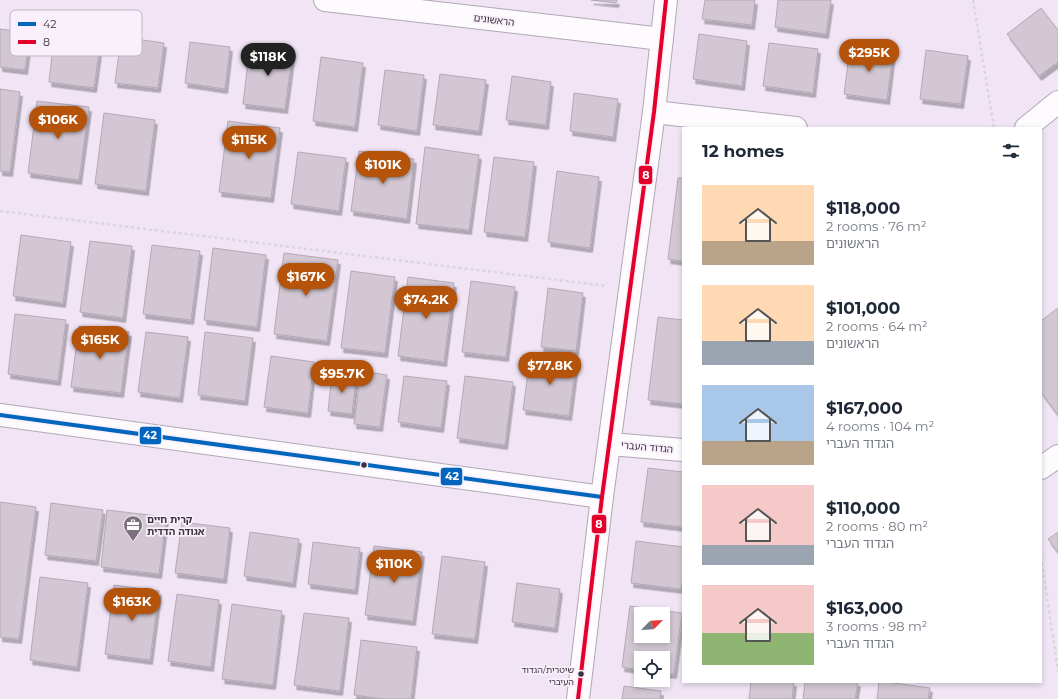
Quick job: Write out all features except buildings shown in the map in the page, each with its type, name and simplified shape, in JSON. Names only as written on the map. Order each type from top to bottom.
[{"type":"street","name":"הראשונים","points":[[325,0],[662,39]]},
{"type":"street","points":[[578,699],[602,496],[654,112],[666,0]]},
{"type":"street","points":[[1027,127],[1058,102]]},
{"type":"street","points":[[654,112],[787,127]]},
{"type":"street","points":[[0,415],[602,496]]},
{"type":"street","name":"הגדוד העברי","points":[[610,444],[682,450]]},
{"type":"street","points":[[1042,467],[1058,456]]},
{"type":"path","points":[[973,0],[994,127]]},
{"type":"path","points":[[0,211],[631,288]]},
{"type":"path","points":[[1042,564],[1058,671]]},
{"type":"transit line","name":"8","points":[[578,699],[602,497],[654,112],[666,0]]},
{"type":"transit line","name":"42","points":[[0,415],[602,497]]},
{"type":"place","name":"קרית חיים אגודה הדדית","points":[[133,542]]},
{"type":"place","name":"שיטרית/הגדוד העיברי","points":[[581,674]]}]
